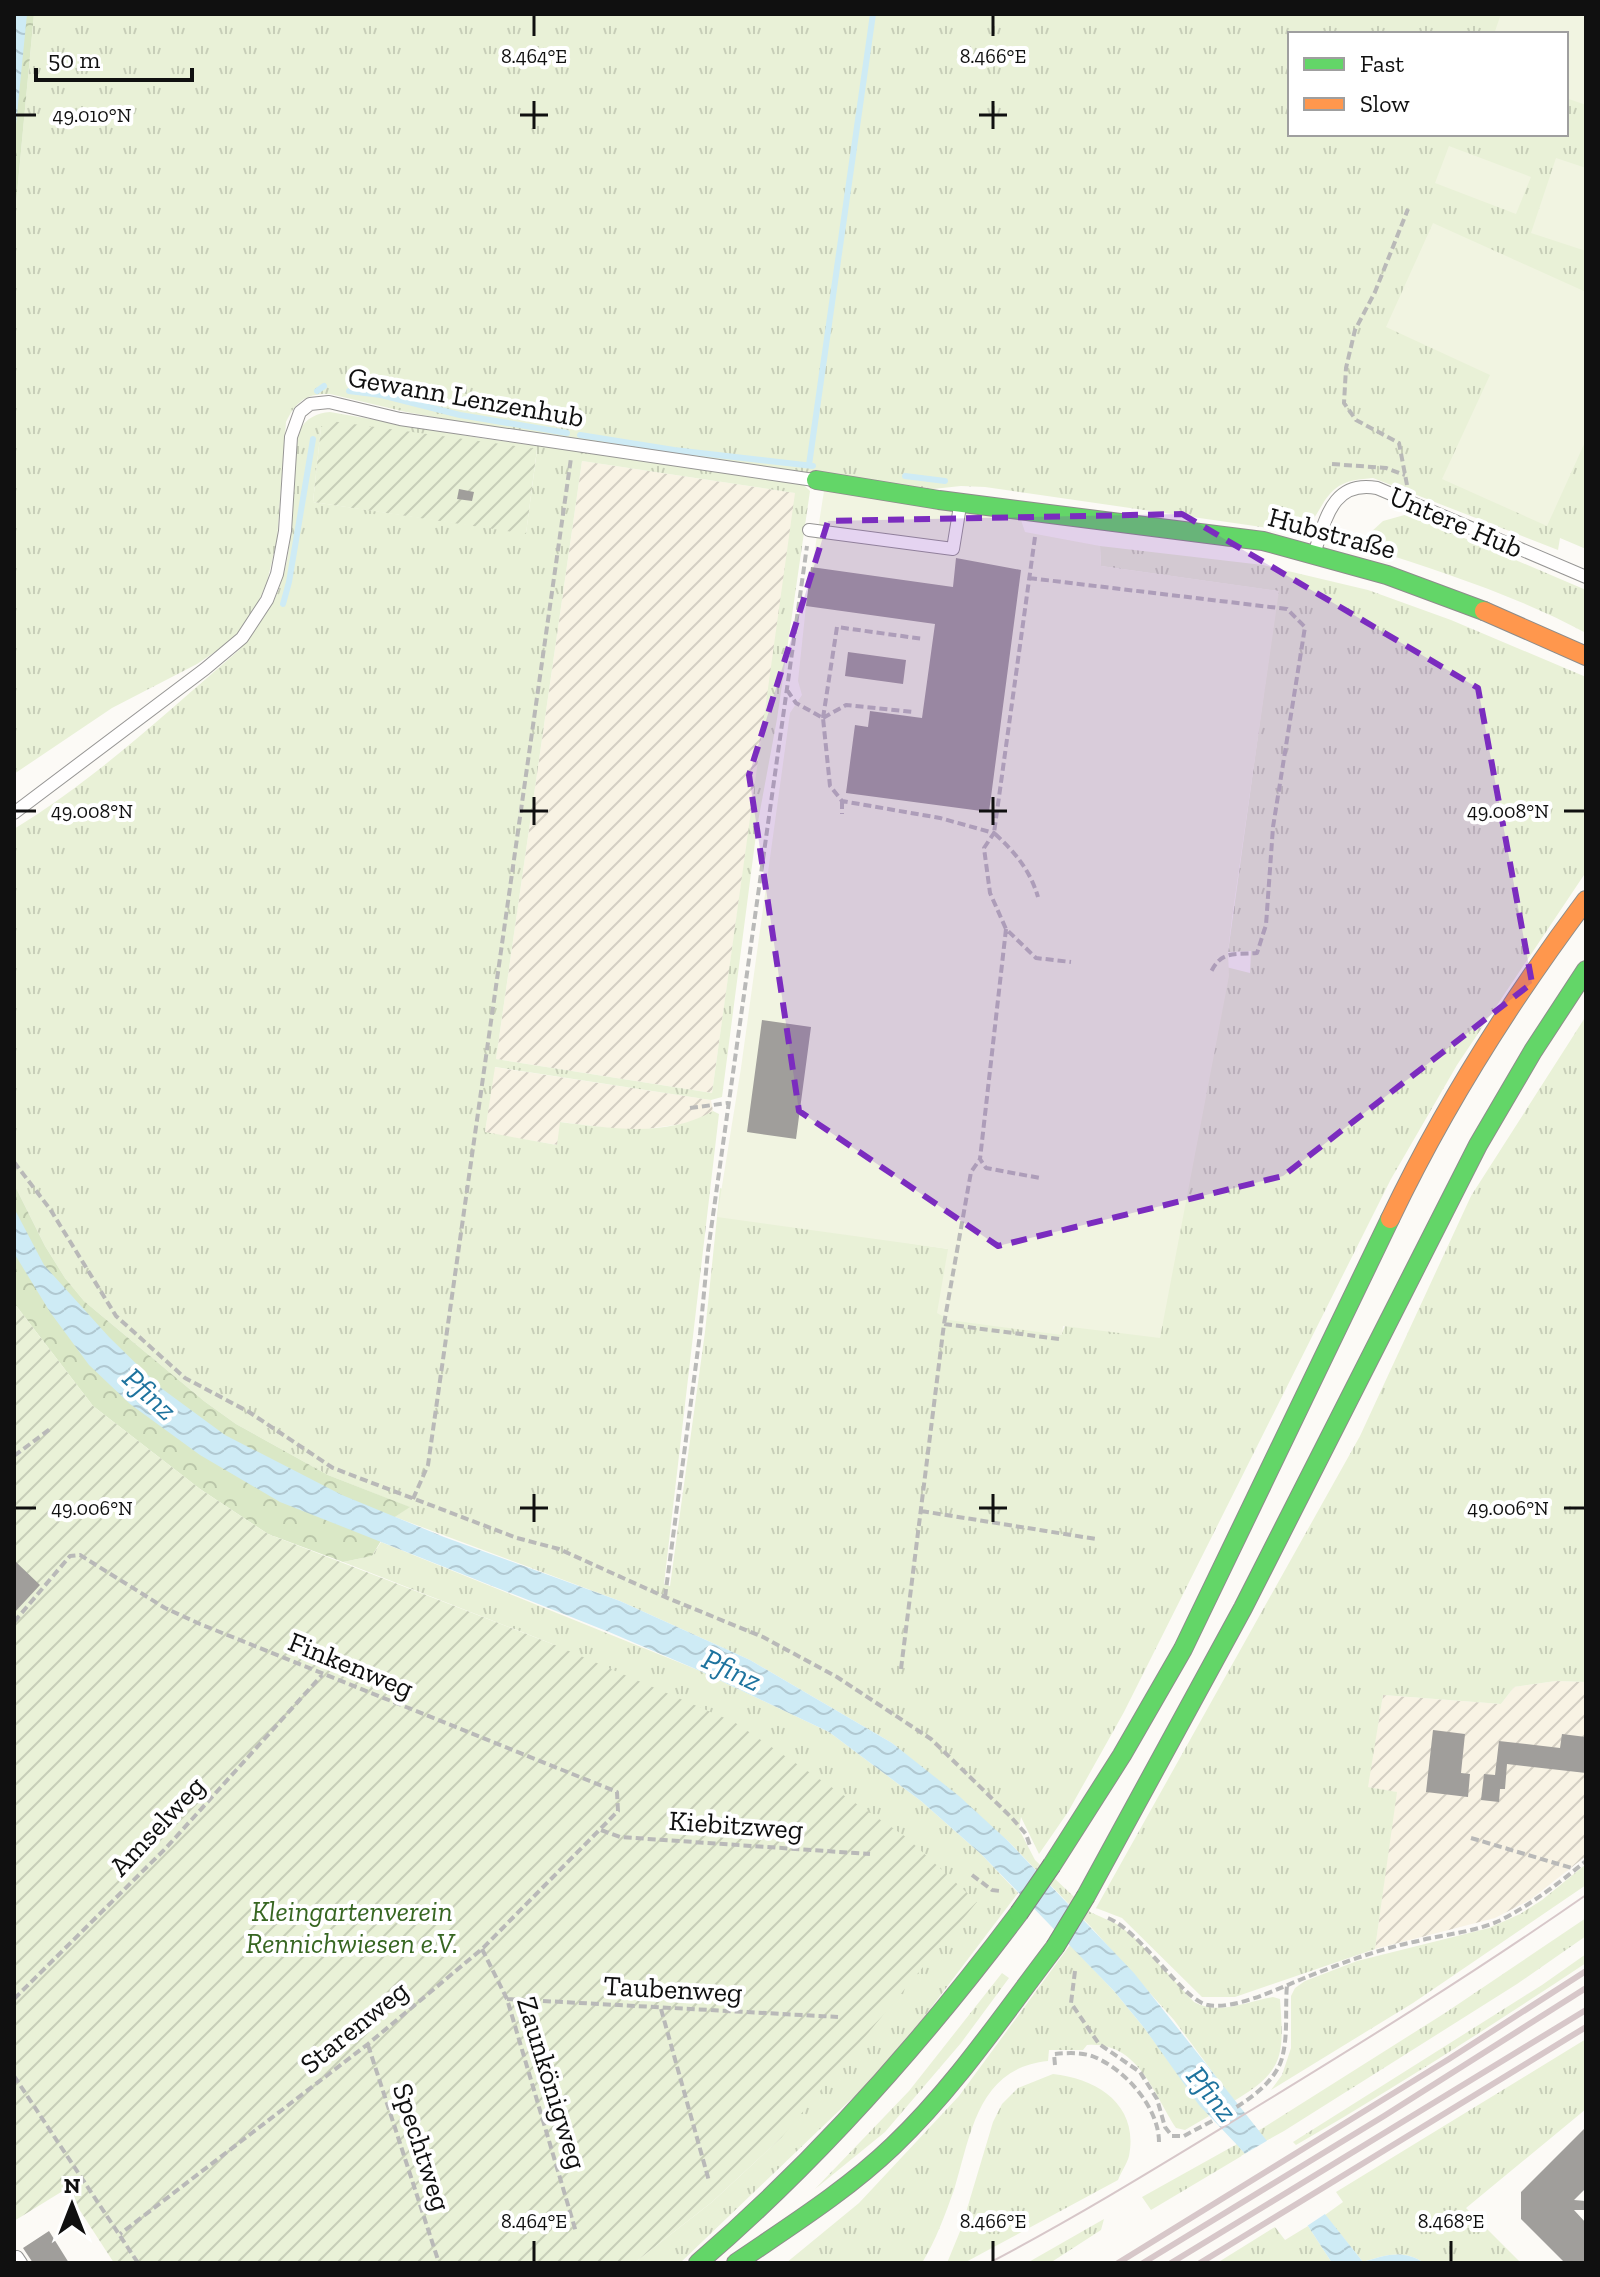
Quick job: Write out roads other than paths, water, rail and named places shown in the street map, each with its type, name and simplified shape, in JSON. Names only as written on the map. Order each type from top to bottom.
[{"type":"main road","name":"Gewann Lenzenhub","points":[[816,480],[1044,513]]},
{"type":"main road","name":"Hubstraße","points":[[1044,513],[1263,541],[1314,553],[1445,595],[1540,633],[1586,656]]},
{"type":"main road","points":[[698,2263],[764,2206],[863,2106],[926,2036],[988,1956],[1052,1865],[1122,1755],[1183,1649],[1416,1164],[1498,1024],[1586,900]]},
{"type":"main road","points":[[736,2263],[829,2199],[893,2145],[954,2079],[1055,1947],[1243,1608],[1478,1145],[1533,1051],[1586,970]]},
{"type":"main road","points":[[988,1956],[999,1954],[1013,1960],[1020,1971],[1006,2011]]},
{"type":"lane","name":"Gewann Lenzenhub","points":[[14,813],[242,638],[267,600],[277,574],[285,531],[291,437],[300,412],[310,404],[329,402],[400,419],[816,480]]},
{"type":"lane","name":"Untere Hub","points":[[1314,553],[1338,496],[1363,485],[1377,488],[1586,577]]},
{"type":"lane","points":[[809,530],[953,549],[960,502]]},
{"type":"water","points":[[14,14],[27,14],[14,145]]},
{"type":"water","name":"Pfinz","points":[[14,1208],[44,1265],[109,1337],[161,1388],[225,1435],[342,1495],[444,1537],[620,1601],[750,1660],[892,1743],[959,1796],[1008,1841],[1134,1973],[1363,2262],[1402,2255],[1424,2263],[1332,2263],[1308,2226],[1199,2105],[1114,1991],[981,1854],[921,1801],[829,1732],[609,1632],[280,1502],[200,1455],[130,1404],[89,1365],[50,1312],[14,1253]]},
{"type":"waterway","points":[[809,465],[873,14]]},
{"type":"waterway","points":[[317,391],[324,386]]},
{"type":"waterway","points":[[349,391],[381,395],[460,415],[567,433]]},
{"type":"waterway","points":[[580,435],[674,450],[813,466]]},
{"type":"waterway","points":[[283,604],[313,439]]},
{"type":"waterway","points":[[905,476],[945,481]]},
{"type":"tram line","points":[[989,2263],[1056,2227],[1295,2083],[1463,1978],[1586,1895]]},
{"type":"railway","points":[[1118,2263],[1586,1971]]},
{"type":"railway","points":[[1143,2263],[1586,1988]]},
{"type":"railway","points":[[1171,2263],[1586,2010]]},
{"type":"railway","points":[[1200,2263],[1586,2027]]},
{"type":"park label","name":"Kleingartenverein Rennichwiesen e.V.","points":[[352,1927]]}]
